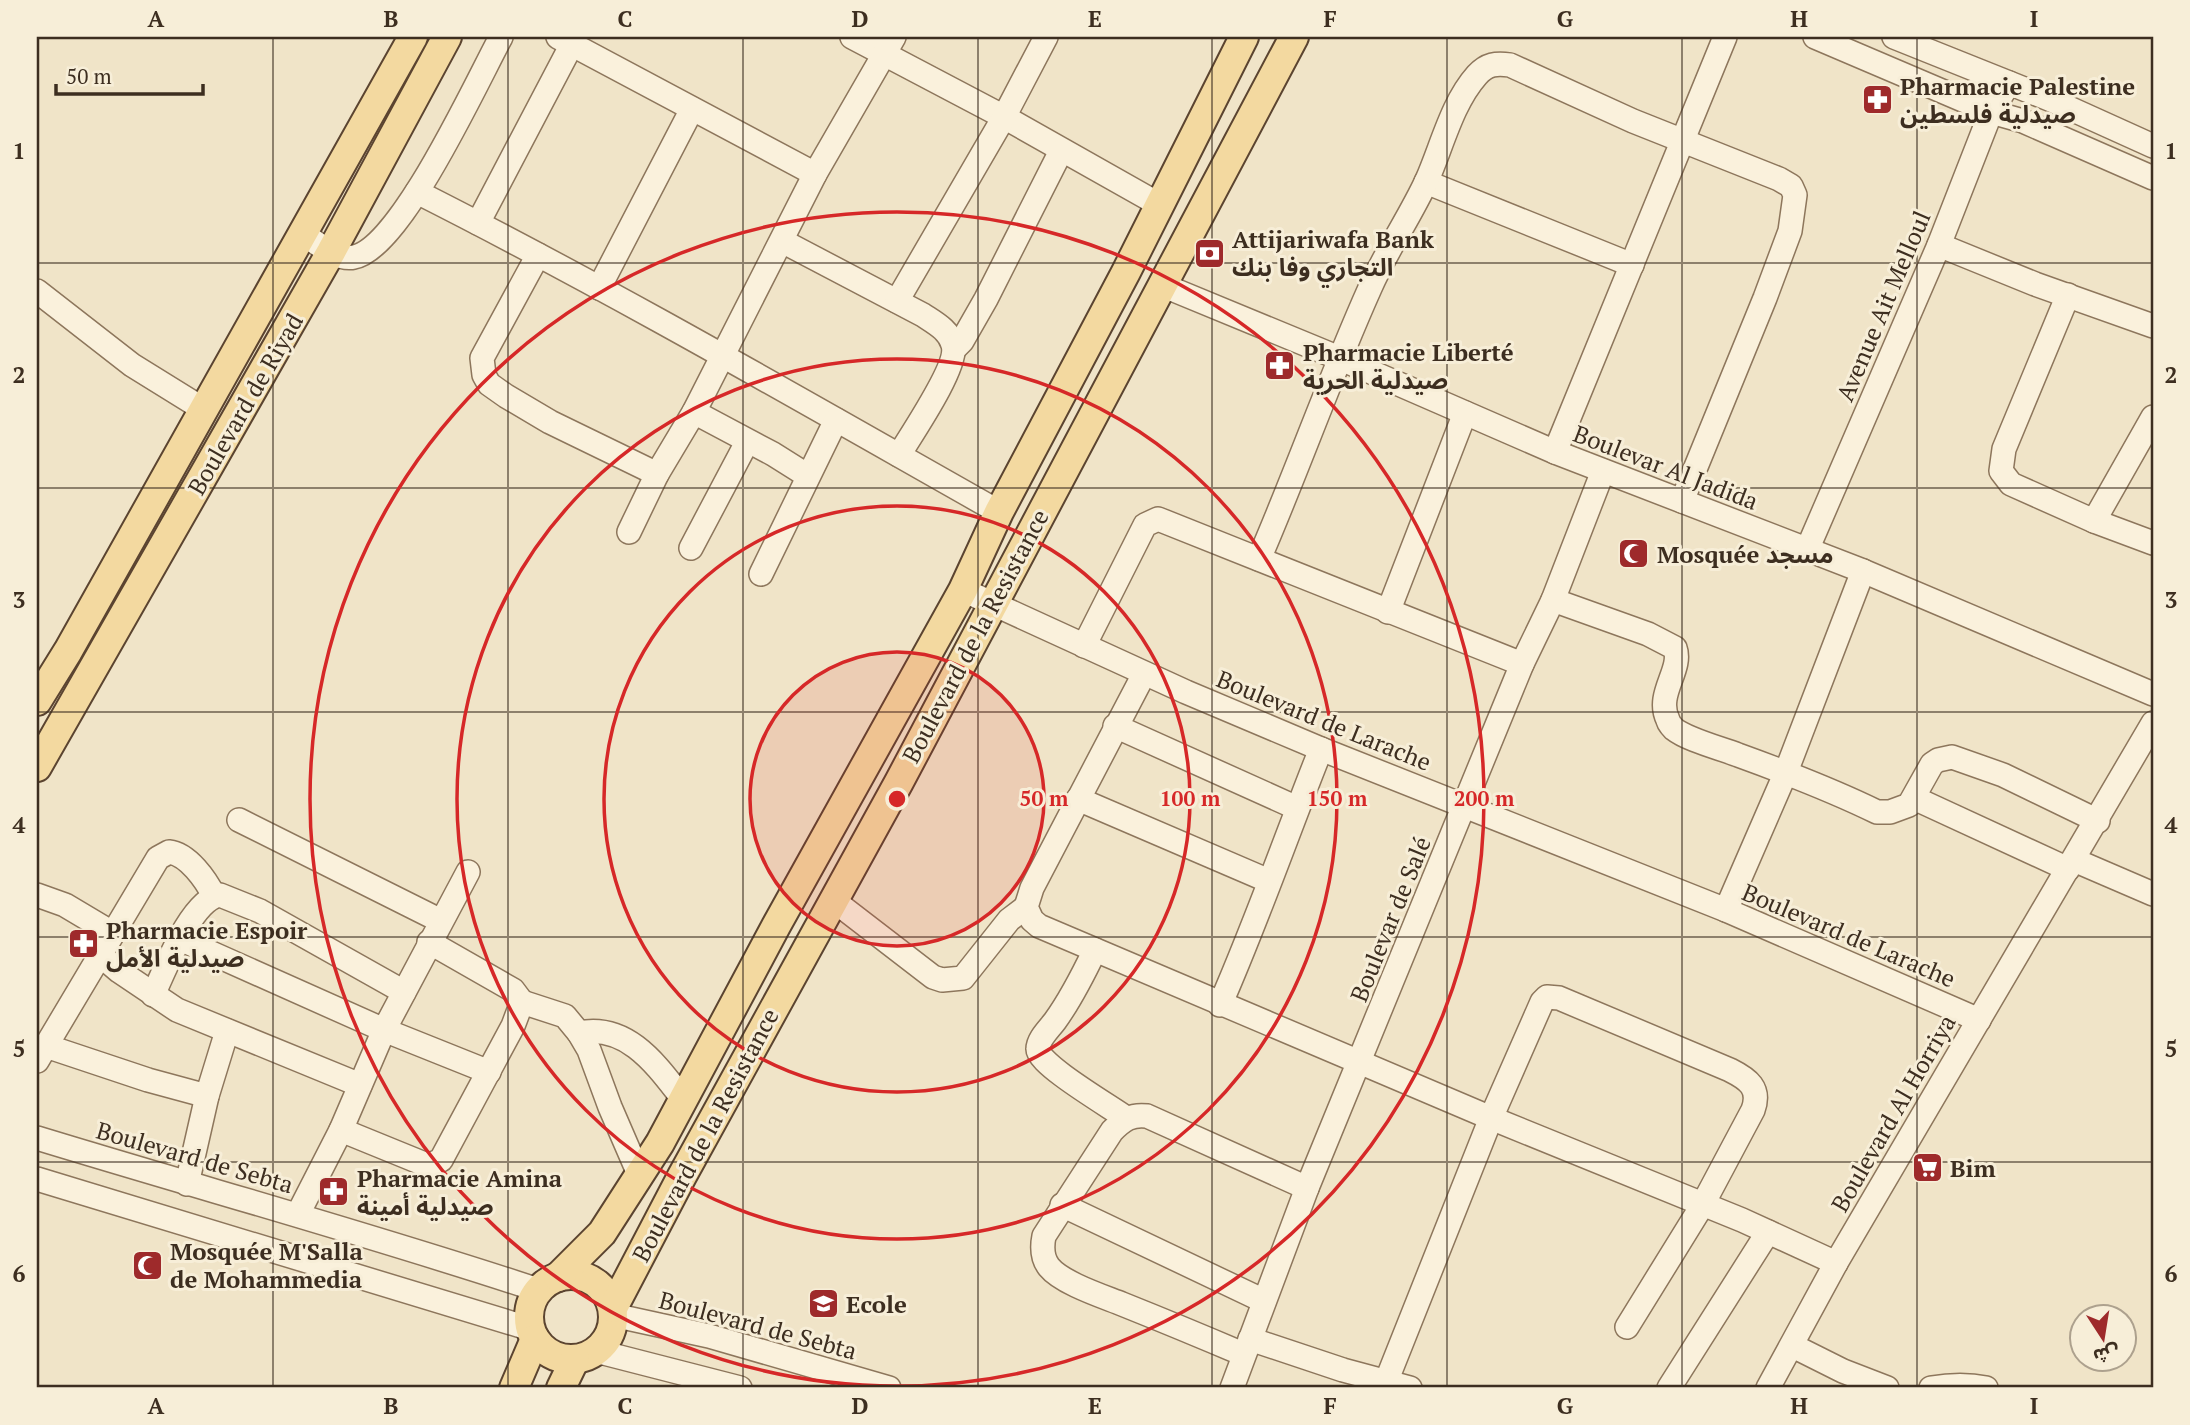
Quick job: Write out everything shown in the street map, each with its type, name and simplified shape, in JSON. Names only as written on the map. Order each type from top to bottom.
[{"type":"main road","name":"Boulevard de Riyad","points":[[37,701],[68,651],[413,37]]},
{"type":"main road","name":"Boulevard de Riyad","points":[[37,767],[331,252],[447,37]]},
{"type":"main road","name":"Boulevard de la Resistance","points":[[548,1283],[602,1233],[660,1143],[963,590],[999,512],[1160,205],[1244,37]]},
{"type":"main road","name":"Boulevard de la Resistance","points":[[613,1311],[682,1176],[993,603],[1294,37]]},
{"type":"main road","points":[[514,1388],[533,1334],[529,1315],[531,1302],[548,1283],[572,1274],[586,1277],[596,1283],[607,1294],[613,1311],[611,1329],[606,1341],[586,1355],[561,1388]]},
{"type":"main road","points":[[533,1334],[552,1354],[586,1355]]},
{"type":"street","points":[[302,233],[331,252],[353,258],[368,251],[396,223],[417,192],[500,37]]},
{"type":"street","points":[[852,37],[889,45],[1003,117],[1160,205]]},
{"type":"street","points":[[897,301],[1046,37]]},
{"type":"street","points":[[1555,452],[1725,37]]},
{"type":"street","points":[[1815,37],[1991,112],[2023,121],[2153,178]]},
{"type":"street","points":[[1894,37],[2009,83],[2153,146]]},
{"type":"street","points":[[478,223],[565,41],[815,174]]},
{"type":"street","points":[[629,531],[657,474],[694,412],[815,174],[889,45]]},
{"type":"street","points":[[1259,559],[1371,285],[1426,182],[1456,111],[1471,84],[1486,66],[1496,63],[1510,65],[1684,142],[1779,179],[1791,186],[1795,195],[1790,231],[1682,502]]},
{"type":"street","name":"Avenue Ait Melloul","points":[[1807,550],[1939,245],[1991,112],[2009,83]]},
{"type":"street","points":[[599,288],[692,109]]},
{"type":"street","points":[[899,455],[942,384],[954,348],[970,328],[1062,151]]},
{"type":"street","points":[[1426,182],[1632,265]]},
{"type":"street","points":[[417,192],[723,355],[999,512]]},
{"type":"street","points":[[782,241],[943,328],[954,348]]},
{"type":"street","points":[[1939,245],[2153,326]]},
{"type":"street","points":[[538,255],[482,358],[484,375],[489,384],[550,422],[657,474]]},
{"type":"street","name":"Boulevar Al Jadida","points":[[1162,285],[1555,452],[1863,571],[2153,694]]},
{"type":"street","points":[[37,292],[132,365],[203,409]]},
{"type":"street","points":[[2068,295],[2004,449],[2001,471],[2011,484],[2094,521],[2153,543]]},
{"type":"street","points":[[694,412],[808,476]]},
{"type":"street","points":[[1388,612],[1465,413]]},
{"type":"street","points":[[2094,521],[2153,417]]},
{"type":"street","points":[[761,574],[836,420]]},
{"type":"street","points":[[691,548],[747,442]]},
{"type":"street","name":"Boulevar de Salé","points":[[1232,1388],[1307,1188],[1522,664],[1553,600],[1603,471]]},
{"type":"street","points":[[1084,646],[1145,525],[1153,520],[1166,521],[1522,664]]},
{"type":"street","points":[[1726,910],[1786,772],[1863,571]]},
{"type":"street","name":"Boulevard de Larache","points":[[963,590],[1144,674],[1726,910],[1979,1020]]},
{"type":"street","points":[[1553,600],[1648,634],[1675,648],[1677,656],[1664,701],[1668,722],[1675,730],[1786,772],[1877,811],[1890,813],[1909,805],[1932,764],[1952,757],[2003,775],[2098,821]]},
{"type":"street","points":[[833,900],[933,977],[942,980],[963,978],[1009,920],[1026,907],[1043,863],[1144,674]]},
{"type":"street","name":"Boulevard Al Horriya","points":[[1768,1388],[1836,1263],[2098,821],[2153,723]]},
{"type":"street","points":[[1115,726],[1297,808]]},
{"type":"street","points":[[1220,1005],[1250,936],[1321,748]]},
{"type":"street","points":[[1078,799],[1269,881]]},
{"type":"street","points":[[1914,799],[2071,864],[2153,894]]},
{"type":"street","points":[[239,820],[441,921]]},
{"type":"street","points":[[207,1096],[41,1053],[158,858],[174,852],[183,857],[209,884],[214,896]]},
{"type":"street","points":[[298,1214],[341,1130],[384,1030],[468,872]]},
{"type":"street","points":[[37,895],[44,895],[65,905],[112,933]]},
{"type":"street","points":[[153,995],[180,939],[198,910],[214,896],[230,898],[260,911],[404,992]]},
{"type":"street","points":[[1026,907],[1032,920],[1039,926],[1220,1005],[1703,1204],[1836,1263]]},
{"type":"street","points":[[180,939],[384,1030],[489,1072]]},
{"type":"street","points":[[429,943],[513,990],[522,1002],[565,1016],[589,1050],[639,1174]]},
{"type":"street","points":[[1095,950],[1069,1000],[1037,1048],[1054,1070],[1126,1118]]},
{"type":"street","points":[[99,954],[177,1010],[360,1085]]},
{"type":"street","points":[[1386,1382],[1491,1118],[1547,996],[1559,998],[1730,1070],[1753,1085],[1756,1101],[1753,1110],[1703,1204],[1627,1327]]},
{"type":"street","points":[[341,1130],[430,1166],[441,1160],[513,1026],[522,1002]]},
{"type":"street","points":[[187,1184],[207,1096],[227,1031]]},
{"type":"street","points":[[579,1033],[599,1032],[637,1047],[648,1056],[683,1099]]},
{"type":"street","points":[[1307,1188],[1147,1116],[1126,1118],[1112,1131],[1044,1236],[1042,1245],[1045,1258],[1053,1271],[1094,1292],[1247,1346],[1299,1357],[1410,1388]]},
{"type":"street","name":"Boulevard de Sebta","points":[[37,1138],[187,1184],[548,1283]]},
{"type":"street","points":[[37,1179],[533,1334]]},
{"type":"street","points":[[1062,1205],[1264,1301]]},
{"type":"street","points":[[1669,1388],[1768,1232]]},
{"type":"street","name":"Boulevard de Sebta","points":[[613,1311],[889,1388]]},
{"type":"street","points":[[1793,1346],[1841,1380],[1887,1388]]},
{"type":"street","points":[[586,1355],[740,1388]]},
{"type":"street","points":[[1931,1388],[1951,1385],[1986,1388]]},
{"type":"place","name":"Pharmacie Palestine صيدلية فلسطين","points":[[1877,100]]},
{"type":"place","name":"Attijariwafa Bank التجاري وفا بنك","points":[[1209,253]]},
{"type":"place","name":"Pharmacie Liberté صيدلية الحرية","points":[[1280,366]]},
{"type":"place","name":"Mosquée مسجد","points":[[1634,554]]},
{"type":"place","name":"Pharmacie Espoir صيدلية الأمل","points":[[83,944]]},
{"type":"place","name":"Bim","points":[[1927,1168]]},
{"type":"place","name":"Pharmacie Amina صيدلية أمينة","points":[[334,1192]]},
{"type":"place","name":"Mosquée M'Salla de Mohammedia","points":[[147,1265]]},
{"type":"place","name":"Ecole","points":[[823,1304]]}]
